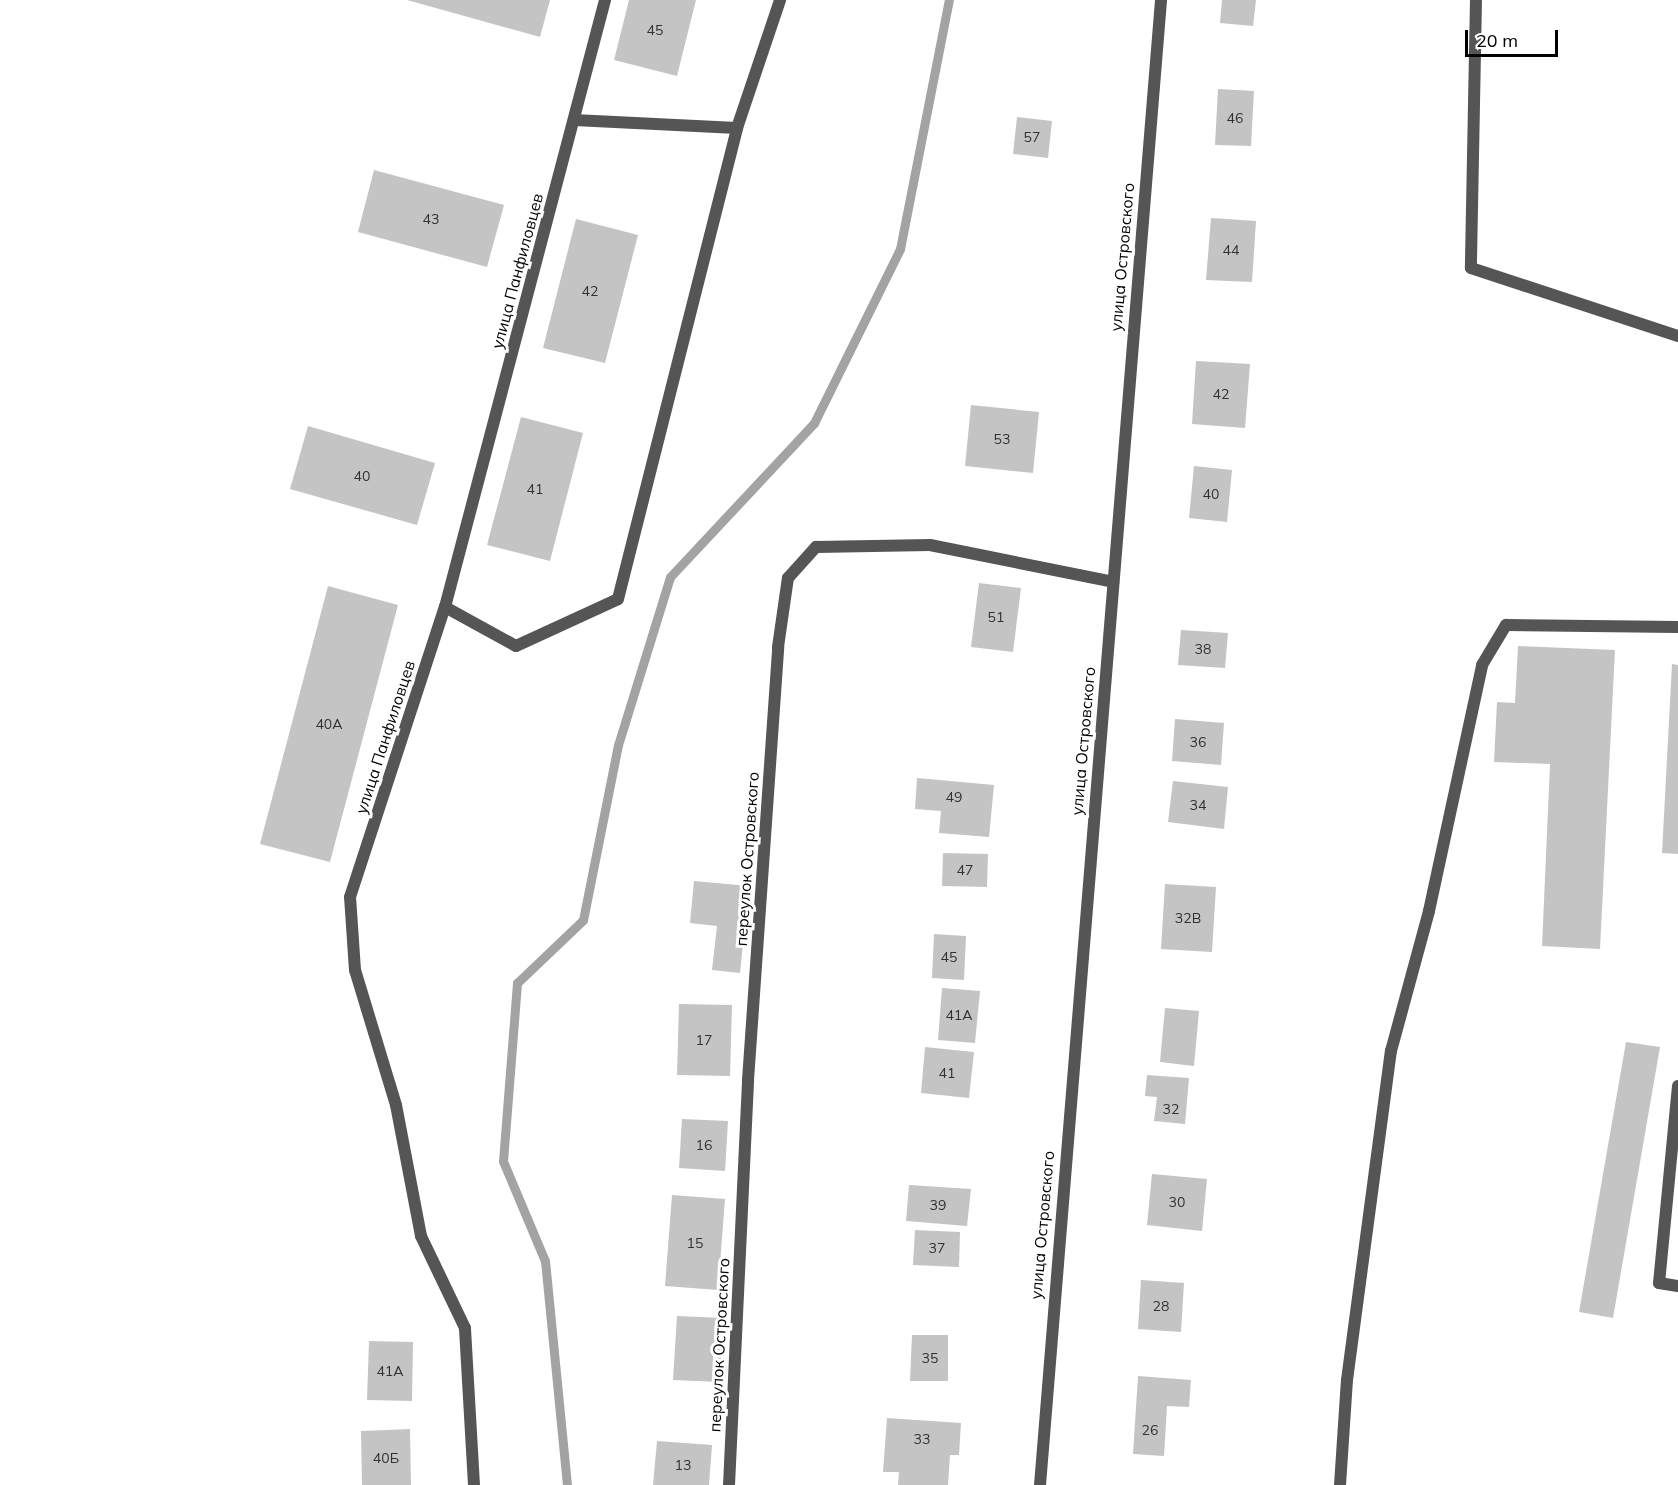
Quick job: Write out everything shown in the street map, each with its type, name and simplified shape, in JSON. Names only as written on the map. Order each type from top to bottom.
[{"type":"street","name":"улица Панфиловцев","points":[[474,1485],[465,1328],[421,1236],[396,1105],[355,970],[350,897],[445,607],[605,0]]},
{"type":"street","points":[[445,607],[516,646],[618,599],[737,128],[780,0]]},
{"type":"street","name":"улица Островского","points":[[1040,1485],[1161,0]]},
{"type":"street","points":[[1476,0],[1471,268],[1678,336]]},
{"type":"street","points":[[574,120],[737,128]]},
{"type":"street","name":"переулок Островского","points":[[729,1485],[748,1068],[778,647],[788,578],[816,547],[930,545],[1113,582]]},
{"type":"street","points":[[1340,1485],[1347,1380],[1391,1051],[1429,911],[1482,664],[1506,625],[1678,627]]},
{"type":"street","points":[[1678,1086],[1659,1283],[1678,1286]]},
{"type":"building","points":[[407,0],[550,0],[540,37]]},
{"type":"building","points":[[629,0],[696,0],[677,76],[614,60]]},
{"type":"building","points":[[1222,0],[1256,0],[1253,26],[1220,23]]},
{"type":"building","points":[[1218,89],[1254,91],[1251,146],[1215,145]]},
{"type":"building","points":[[1017,117],[1052,121],[1048,158],[1013,154]]},
{"type":"building","points":[[374,170],[504,205],[487,267],[358,232]]},
{"type":"building","points":[[1211,218],[1256,221],[1252,282],[1206,280]]},
{"type":"building","points":[[576,219],[638,235],[605,363],[543,348]]},
{"type":"building","points":[[1196,361],[1250,364],[1245,428],[1192,424]]},
{"type":"building","points":[[971,405],[1039,412],[1033,473],[965,466]]},
{"type":"building","points":[[521,417],[583,433],[550,561],[487,545]]},
{"type":"building","points":[[308,426],[435,463],[417,525],[290,489]]},
{"type":"building","points":[[1194,466],[1232,470],[1227,522],[1189,518]]},
{"type":"building","points":[[979,583],[1021,588],[1013,652],[971,647]]},
{"type":"building","points":[[328,586],[398,605],[330,862],[260,844]]},
{"type":"building","points":[[1181,630],[1228,633],[1225,668],[1178,665]]},
{"type":"building","points":[[1518,646],[1615,650],[1600,949],[1542,946],[1550,764],[1494,762],[1497,702],[1515,703]]},
{"type":"building","points":[[1672,664],[1678,665],[1678,854],[1662,853]]},
{"type":"building","points":[[1175,719],[1224,723],[1221,765],[1172,761]]},
{"type":"building","points":[[917,778],[994,785],[989,837],[939,833],[941,811],[915,809]]},
{"type":"building","points":[[1173,781],[1228,787],[1224,829],[1168,822]]},
{"type":"building","points":[[943,853],[988,854],[987,887],[942,886]]},
{"type":"building","points":[[694,881],[749,886],[740,973],[712,970],[717,926],[690,923]]},
{"type":"building","points":[[1165,884],[1216,887],[1212,952],[1161,949]]},
{"type":"building","points":[[934,934],[966,936],[964,980],[932,978]]},
{"type":"building","points":[[942,988],[980,991],[975,1043],[938,1040]]},
{"type":"building","points":[[679,1004],[732,1005],[730,1076],[677,1075]]},
{"type":"building","points":[[1165,1008],[1199,1011],[1194,1066],[1160,1062]]},
{"type":"building","points":[[1626,1042],[1660,1047],[1613,1318],[1579,1312]]},
{"type":"building","points":[[925,1047],[974,1052],[969,1098],[921,1093]]},
{"type":"building","points":[[1147,1075],[1189,1078],[1185,1124],[1154,1121],[1157,1097],[1145,1096]]},
{"type":"building","points":[[682,1119],[728,1121],[725,1171],[679,1168]]},
{"type":"building","points":[[1152,1174],[1207,1179],[1202,1231],[1147,1225]]},
{"type":"building","points":[[909,1185],[971,1189],[967,1226],[906,1221]]},
{"type":"building","points":[[672,1195],[725,1199],[718,1290],[665,1286]]},
{"type":"building","points":[[915,1230],[960,1232],[959,1267],[913,1265]]},
{"type":"building","points":[[1141,1280],[1184,1283],[1181,1332],[1138,1329]]},
{"type":"building","points":[[677,1316],[723,1318],[720,1382],[673,1380]]},
{"type":"building","points":[[912,1335],[948,1335],[948,1381],[910,1381]]},
{"type":"building","points":[[369,1341],[413,1342],[412,1401],[367,1400]]},
{"type":"building","points":[[1138,1376],[1191,1380],[1189,1407],[1167,1406],[1164,1456],[1133,1454]]},
{"type":"building","points":[[887,1418],[961,1423],[959,1455],[950,1455],[948,1485],[898,1485],[899,1472],[883,1472]]},
{"type":"building","points":[[410,1429],[411,1485],[362,1485],[361,1431]]},
{"type":"building","points":[[657,1441],[712,1445],[709,1485],[653,1485]]},
{"type":"waterway","points":[[567,1485],[545,1261],[503,1161],[517,983],[583,920],[618,745],[670,577],[814,423],[900,249],[949,0]]}]
